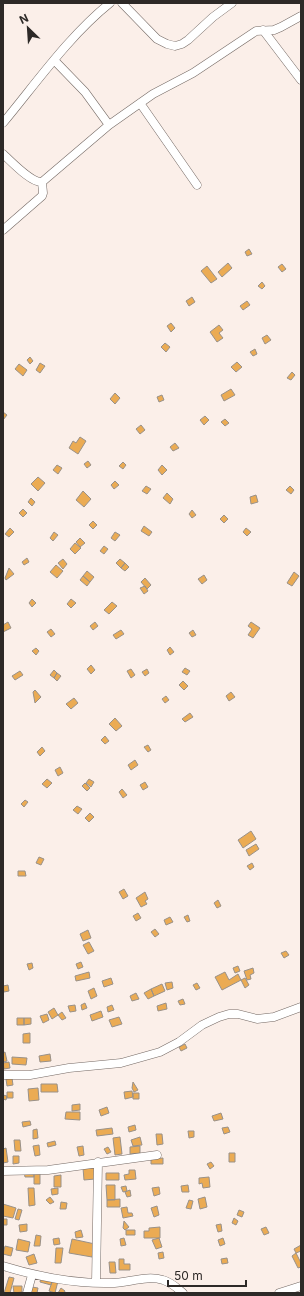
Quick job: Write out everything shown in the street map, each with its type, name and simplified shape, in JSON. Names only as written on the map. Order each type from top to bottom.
[{"type":"street","points":[[122,3],[157,39],[175,46],[188,40],[213,17],[232,3]]},
{"type":"street","points":[[3,123],[54,60],[107,4]]},
{"type":"street","points":[[3,154],[31,179],[42,182],[109,125],[140,103],[165,87],[193,73],[256,31],[274,30],[301,16]]},
{"type":"street","points":[[263,30],[301,80]]},
{"type":"street","points":[[54,60],[85,92],[109,125]]},
{"type":"street","points":[[140,103],[197,185]]},
{"type":"street","points":[[3,230],[42,196],[42,182]]},
{"type":"street","points":[[3,1075],[30,1076],[69,1068],[121,1063],[160,1052],[219,1017],[229,1014],[238,1014],[251,1019],[274,1017],[301,1007]]},
{"type":"street","points":[[3,1171],[48,1170],[157,1155]]},
{"type":"street","points":[[96,1283],[98,1162]]},
{"type":"street","points":[[3,1266],[32,1275],[67,1281],[122,1283],[155,1279],[170,1282],[183,1293]]},
{"type":"street","points":[[27,1293],[32,1275]]},
{"type":"street","points":[[279,1293],[301,1286]]},
{"type":"building","points":[[249,249],[252,254],[247,256],[245,252]]},
{"type":"building","points":[[228,263],[232,268],[222,277],[218,272]]},
{"type":"building","points":[[282,264],[286,269],[282,272],[278,267]]},
{"type":"building","points":[[207,266],[217,279],[211,283],[201,271]]},
{"type":"building","points":[[262,282],[265,286],[262,289],[258,286]]},
{"type":"building","points":[[192,297],[195,302],[189,306],[186,301]]},
{"type":"building","points":[[247,301],[250,305],[243,310],[240,306]]},
{"type":"building","points":[[171,323],[175,328],[171,332],[167,326]]},
{"type":"building","points":[[219,325],[223,330],[219,333],[223,338],[217,342],[210,332]]},
{"type":"building","points":[[267,335],[271,340],[265,344],[262,338]]},
{"type":"building","points":[[165,343],[170,347],[166,352],[161,347]]},
{"type":"building","points":[[255,349],[257,354],[253,356],[250,352]]},
{"type":"building","points":[[30,357],[33,361],[30,364],[27,360]]},
{"type":"building","points":[[237,362],[242,367],[236,372],[231,367]]},
{"type":"building","points":[[40,363],[45,366],[40,373],[36,370]]},
{"type":"building","points":[[19,364],[27,370],[23,376],[15,369]]},
{"type":"building","points":[[292,372],[295,375],[291,380],[287,378]]},
{"type":"building","points":[[231,389],[235,395],[224,401],[221,395]]},
{"type":"building","points":[[115,393],[120,398],[115,404],[110,399]]},
{"type":"building","points":[[162,395],[164,400],[159,402],[157,397]]},
{"type":"building","points":[[3,412],[7,415],[3,420]]},
{"type":"building","points":[[205,416],[209,420],[204,425],[200,420]]},
{"type":"building","points":[[225,419],[229,423],[225,426],[221,422]]},
{"type":"building","points":[[141,425],[145,430],[140,434],[136,429]]},
{"type":"building","points":[[80,437],[86,441],[78,454],[69,448],[73,441],[76,443]]},
{"type":"building","points":[[175,443],[179,448],[173,451],[170,447]]},
{"type":"building","points":[[88,461],[91,465],[87,468],[84,464]]},
{"type":"building","points":[[123,462],[126,465],[123,469],[119,466]]},
{"type":"building","points":[[57,465],[62,468],[58,474],[53,470]]},
{"type":"building","points":[[162,465],[167,470],[162,475],[158,470]]},
{"type":"building","points":[[38,477],[45,483],[38,491],[31,484]]},
{"type":"building","points":[[115,481],[119,485],[114,489],[111,485]]},
{"type":"building","points":[[146,486],[151,489],[147,494],[142,491]]},
{"type":"building","points":[[290,486],[294,490],[291,494],[286,490]]},
{"type":"building","points":[[83,491],[91,499],[84,507],[76,500]]},
{"type":"building","points":[[167,493],[173,499],[170,504],[163,498]]},
{"type":"building","points":[[256,495],[258,502],[251,504],[250,497]]},
{"type":"building","points":[[31,498],[35,502],[32,506],[28,502]]},
{"type":"building","points":[[23,509],[27,513],[23,517],[19,513]]},
{"type":"building","points":[[192,510],[196,515],[192,518],[189,514]]},
{"type":"building","points":[[224,515],[228,519],[224,523],[220,519]]},
{"type":"building","points":[[93,521],[97,525],[93,529],[89,525]]},
{"type":"building","points":[[144,526],[152,532],[149,536],[141,531]]},
{"type":"building","points":[[10,528],[14,532],[9,537],[5,534]]},
{"type":"building","points":[[246,528],[251,532],[247,536],[243,532]]},
{"type":"building","points":[[54,532],[58,535],[53,541],[50,538]]},
{"type":"building","points":[[115,532],[120,535],[115,541],[111,538]]},
{"type":"building","points":[[80,538],[85,543],[80,547],[76,542]]},
{"type":"building","points":[[75,543],[81,548],[75,554],[70,549]]},
{"type":"building","points":[[104,546],[108,549],[104,554],[100,551]]},
{"type":"building","points":[[27,558],[29,562],[24,565],[22,562]]},
{"type":"building","points":[[63,559],[67,564],[63,569],[58,563]]},
{"type":"building","points":[[120,559],[125,563],[121,568],[116,563]]},
{"type":"building","points":[[125,563],[129,567],[125,571],[121,568]]},
{"type":"building","points":[[56,565],[63,571],[57,578],[50,572]]},
{"type":"building","points":[[9,568],[14,574],[6,580],[5,578]]},
{"type":"building","points":[[87,571],[94,577],[90,582],[83,576]]},
{"type":"building","points":[[294,572],[299,576],[292,586],[287,583]]},
{"type":"building","points":[[204,575],[207,580],[202,584],[198,579]]},
{"type":"building","points":[[83,576],[90,582],[87,586],[80,580]]},
{"type":"building","points":[[145,578],[151,585],[147,589],[141,582]]},
{"type":"building","points":[[145,586],[148,591],[144,594],[140,588]]},
{"type":"building","points":[[32,599],[36,603],[32,607],[29,603]]},
{"type":"building","points":[[71,599],[76,603],[71,608],[67,604]]},
{"type":"building","points":[[112,602],[117,606],[109,614],[104,610]]},
{"type":"building","points":[[8,622],[11,628],[3,632],[3,625]]},
{"type":"building","points":[[95,622],[98,626],[93,630],[90,626]]},
{"type":"building","points":[[251,622],[260,628],[253,638],[248,635],[252,629],[248,626]]},
{"type":"building","points":[[51,629],[55,634],[51,637],[47,632]]},
{"type":"building","points":[[121,630],[124,634],[116,639],[113,635]]},
{"type":"building","points":[[193,630],[196,635],[192,637],[189,633]]},
{"type":"building","points":[[170,647],[174,652],[170,655],[167,650]]},
{"type":"building","points":[[36,648],[39,651],[36,655],[32,651]]},
{"type":"building","points":[[91,665],[95,670],[91,674],[87,669]]},
{"type":"building","points":[[185,668],[190,671],[187,675],[182,672]]},
{"type":"building","points":[[131,669],[135,675],[131,678],[127,671]]},
{"type":"building","points":[[147,669],[149,673],[145,676],[142,672]]},
{"type":"building","points":[[54,670],[57,673],[54,678],[50,675]]},
{"type":"building","points":[[20,671],[23,675],[15,680],[12,676]]},
{"type":"building","points":[[57,673],[61,676],[57,681],[54,678]]},
{"type":"building","points":[[183,681],[188,686],[184,690],[179,685]]},
{"type":"building","points":[[35,690],[41,697],[35,703],[33,692]]},
{"type":"building","points":[[231,692],[235,697],[229,701],[226,696]]},
{"type":"building","points":[[166,696],[169,700],[165,703],[162,699]]},
{"type":"building","points":[[74,698],[78,703],[71,709],[66,704]]},
{"type":"building","points":[[190,713],[193,717],[185,722],[182,719]]},
{"type":"building","points":[[115,718],[122,726],[116,731],[109,724]]},
{"type":"building","points":[[105,736],[109,741],[105,744],[101,740]]},
{"type":"building","points":[[148,745],[151,750],[148,752],[144,747]]},
{"type":"building","points":[[42,747],[45,751],[40,756],[37,752]]},
{"type":"building","points":[[135,760],[138,765],[131,770],[128,765]]},
{"type":"building","points":[[60,767],[63,773],[58,776],[55,770]]},
{"type":"building","points":[[47,779],[52,783],[47,788],[42,784]]},
{"type":"building","points":[[89,779],[94,782],[91,787],[86,783]]},
{"type":"building","points":[[145,782],[148,787],[143,790],[140,785]]},
{"type":"building","points":[[85,783],[90,788],[87,791],[82,786]]},
{"type":"building","points":[[122,789],[127,795],[123,798],[119,792]]},
{"type":"building","points":[[25,800],[28,802],[24,807],[21,804]]},
{"type":"building","points":[[77,806],[82,809],[78,814],[73,810]]},
{"type":"building","points":[[90,813],[94,817],[89,822],[85,818]]},
{"type":"building","points":[[251,831],[256,839],[243,848],[238,840]]},
{"type":"building","points":[[256,844],[259,849],[249,856],[246,850]]},
{"type":"building","points":[[39,857],[44,859],[41,865],[36,863]]},
{"type":"building","points":[[252,863],[254,867],[250,870],[247,866]]},
{"type":"building","points":[[18,871],[25,871],[26,876],[18,876]]},
{"type":"building","points":[[124,889],[128,896],[123,899],[119,892]]},
{"type":"building","points":[[145,892],[148,899],[145,901],[147,904],[141,907],[136,898]]},
{"type":"building","points":[[218,900],[221,906],[217,908],[214,903]]},
{"type":"building","points":[[138,913],[141,918],[136,921],[133,916]]},
{"type":"building","points":[[188,915],[190,921],[187,922],[184,917]]},
{"type":"building","points":[[170,917],[173,922],[166,925],[164,920]]},
{"type":"building","points":[[155,929],[159,934],[155,937],[151,932]]},
{"type":"building","points":[[88,930],[91,938],[83,941],[80,934]]},
{"type":"building","points":[[89,942],[94,951],[88,954],[83,945]]},
{"type":"building","points":[[286,951],[289,955],[284,958],[281,953]]},
{"type":"building","points":[[81,962],[83,967],[78,969],[76,964]]},
{"type":"building","points":[[32,963],[33,968],[29,970],[27,964]]},
{"type":"building","points":[[238,966],[240,971],[235,973],[233,968]]},
{"type":"building","points":[[253,968],[254,973],[250,975],[251,979],[247,980],[244,971]]},
{"type":"building","points":[[89,972],[90,978],[76,981],[75,976]]},
{"type":"building","points":[[225,972],[229,980],[238,974],[241,980],[222,990],[215,977]]},
{"type":"building","points":[[111,978],[113,984],[104,987],[102,981]]},
{"type":"building","points":[[245,978],[249,985],[245,988],[241,980]]},
{"type":"building","points":[[172,982],[173,988],[167,990],[165,983]]},
{"type":"building","points":[[197,983],[200,988],[196,990],[193,985]]},
{"type":"building","points":[[162,984],[165,991],[154,996],[151,989]]},
{"type":"building","points":[[8,985],[9,991],[4,992],[3,986]]},
{"type":"building","points":[[94,988],[97,996],[91,999],[88,991]]},
{"type":"building","points":[[151,989],[154,996],[148,999],[144,993]]},
{"type":"building","points":[[136,993],[139,999],[132,1001],[130,996]]},
{"type":"building","points":[[183,999],[185,1004],[180,1005],[178,1001]]},
{"type":"building","points":[[85,1003],[87,1008],[82,1010],[81,1005]]},
{"type":"building","points":[[166,1003],[167,1009],[158,1011],[157,1006]]},
{"type":"building","points":[[75,1005],[76,1011],[70,1012],[68,1006]]},
{"type":"building","points":[[112,1005],[114,1010],[108,1012],[107,1007]]},
{"type":"building","points":[[54,1008],[58,1015],[52,1019],[48,1012]]},
{"type":"building","points":[[101,1011],[103,1017],[92,1021],[90,1015]]},
{"type":"building","points":[[62,1012],[66,1018],[62,1020],[58,1015]]},
{"type":"building","points":[[47,1014],[49,1020],[43,1023],[40,1016]]},
{"type":"building","points":[[119,1017],[122,1024],[112,1027],[109,1020]]},
{"type":"building","points":[[17,1018],[24,1018],[24,1025],[17,1025]]},
{"type":"building","points":[[24,1018],[31,1018],[31,1024],[24,1025]]},
{"type":"building","points":[[30,1033],[30,1043],[23,1043],[23,1034]]},
{"type":"building","points":[[185,1044],[187,1048],[181,1051],[179,1047]]},
{"type":"building","points":[[5,1052],[7,1061],[3,1062],[3,1053]]},
{"type":"building","points":[[50,1054],[51,1061],[40,1062],[39,1056]]},
{"type":"building","points":[[12,1057],[27,1058],[26,1065],[12,1064]]},
{"type":"building","points":[[9,1062],[10,1068],[4,1069],[3,1063]]},
{"type":"building","points":[[12,1078],[13,1085],[7,1086],[6,1079]]},
{"type":"building","points":[[133,1082],[138,1090],[134,1092],[132,1088]]},
{"type":"building","points":[[41,1084],[57,1084],[58,1092],[41,1092]]},
{"type":"building","points":[[38,1088],[39,1100],[29,1101],[28,1089]]},
{"type":"building","points":[[132,1091],[133,1097],[125,1099],[124,1092]]},
{"type":"building","points":[[7,1092],[13,1092],[13,1098],[7,1098]]},
{"type":"building","points":[[133,1093],[139,1093],[139,1099],[133,1099]]},
{"type":"building","points":[[3,1095],[7,1096],[6,1100],[3,1099]]},
{"type":"building","points":[[80,1104],[80,1110],[72,1111],[72,1105]]},
{"type":"building","points":[[107,1107],[109,1113],[101,1116],[99,1110]]},
{"type":"building","points":[[66,1112],[80,1112],[80,1120],[65,1119]]},
{"type":"building","points":[[221,1113],[223,1119],[214,1121],[212,1116]]},
{"type":"building","points":[[30,1121],[31,1125],[23,1127],[22,1122]]},
{"type":"building","points":[[135,1125],[136,1130],[129,1132],[128,1127]]},
{"type":"building","points":[[228,1127],[230,1132],[224,1134],[222,1128]]},
{"type":"building","points":[[112,1128],[113,1134],[97,1136],[96,1130]]},
{"type":"building","points":[[37,1129],[38,1138],[33,1139],[33,1130]]},
{"type":"building","points":[[188,1131],[194,1131],[194,1137],[189,1138]]},
{"type":"building","points":[[156,1134],[162,1134],[163,1144],[157,1145]]},
{"type":"building","points":[[120,1137],[122,1154],[115,1155],[113,1138]]},
{"type":"building","points":[[140,1137],[142,1145],[133,1146],[131,1140]]},
{"type":"building","points":[[14,1140],[20,1140],[21,1151],[15,1151]]},
{"type":"building","points":[[55,1141],[56,1145],[48,1147],[47,1143]]},
{"type":"building","points":[[39,1145],[40,1155],[35,1156],[33,1146]]},
{"type":"building","points":[[83,1146],[84,1155],[79,1156],[77,1147]]},
{"type":"building","points":[[140,1146],[140,1153],[130,1154],[130,1147]]},
{"type":"building","points":[[108,1147],[111,1152],[107,1154],[104,1149]]},
{"type":"building","points":[[6,1148],[8,1162],[3,1163],[3,1149]]},
{"type":"building","points":[[229,1153],[235,1153],[235,1162],[229,1162]]},
{"type":"building","points":[[13,1156],[19,1156],[19,1163],[13,1164]]},
{"type":"building","points":[[163,1158],[163,1164],[151,1164],[151,1159]]},
{"type":"building","points":[[211,1162],[214,1166],[210,1169],[207,1164]]},
{"type":"building","points":[[83,1168],[95,1168],[95,1179],[84,1180]]},
{"type":"building","points":[[129,1170],[135,1170],[136,1179],[125,1180],[124,1175],[129,1174]]},
{"type":"building","points":[[24,1172],[34,1172],[34,1177],[25,1177]]},
{"type":"building","points":[[34,1172],[40,1172],[40,1184],[34,1184]]},
{"type":"building","points":[[106,1173],[119,1173],[119,1180],[106,1180]]},
{"type":"building","points":[[61,1175],[61,1187],[54,1187],[54,1176]]},
{"type":"building","points":[[209,1177],[210,1187],[203,1188],[202,1183],[199,1184],[199,1178]]},
{"type":"building","points":[[106,1185],[115,1185],[115,1200],[107,1200]]},
{"type":"building","points":[[188,1185],[189,1192],[182,1192],[181,1186]]},
{"type":"building","points":[[126,1186],[127,1191],[123,1192],[121,1187]]},
{"type":"building","points":[[159,1187],[160,1194],[154,1196],[152,1188]]},
{"type":"building","points":[[28,1188],[34,1188],[35,1205],[29,1206]]},
{"type":"building","points":[[58,1188],[58,1194],[52,1195],[51,1189]]},
{"type":"building","points":[[130,1190],[131,1196],[127,1197],[125,1192]]},
{"type":"building","points":[[50,1197],[54,1202],[50,1204],[46,1200]]},
{"type":"building","points":[[205,1197],[207,1207],[200,1209],[198,1199]]},
{"type":"building","points":[[120,1199],[120,1207],[107,1207],[107,1200]]},
{"type":"building","points":[[189,1200],[193,1201],[191,1209],[186,1208]]},
{"type":"building","points":[[61,1202],[67,1203],[66,1209],[60,1209]]},
{"type":"building","points":[[3,1204],[16,1208],[13,1218],[3,1216]]},
{"type":"building","points":[[157,1206],[159,1215],[154,1217],[151,1208]]},
{"type":"building","points":[[127,1207],[128,1213],[132,1213],[133,1216],[123,1218],[121,1208]]},
{"type":"building","points":[[18,1209],[22,1210],[19,1220],[15,1219]]},
{"type":"building","points":[[239,1210],[244,1212],[242,1217],[237,1215]]},
{"type":"building","points":[[234,1218],[238,1221],[236,1225],[232,1223]]},
{"type":"building","points":[[3,1219],[7,1219],[7,1225],[3,1225]]},
{"type":"building","points":[[124,1221],[129,1227],[125,1230],[123,1228]]},
{"type":"building","points":[[27,1224],[27,1231],[20,1232],[19,1225]]},
{"type":"building","points":[[221,1224],[222,1231],[218,1232],[216,1225]]},
{"type":"building","points":[[160,1227],[160,1238],[144,1238],[144,1231],[149,1231],[149,1228]]},
{"type":"building","points":[[266,1227],[269,1233],[264,1235],[261,1229]]},
{"type":"building","points":[[81,1230],[83,1237],[76,1238],[75,1232]]},
{"type":"building","points":[[126,1230],[135,1230],[135,1235],[126,1235]]},
{"type":"building","points":[[36,1235],[41,1236],[40,1246],[34,1246]]},
{"type":"building","points":[[59,1238],[60,1244],[54,1245],[53,1239]]},
{"type":"building","points":[[124,1238],[126,1245],[121,1246],[120,1239]]},
{"type":"building","points":[[159,1238],[162,1247],[156,1249],[152,1240]]},
{"type":"building","points":[[223,1238],[225,1244],[220,1246],[218,1240]]},
{"type":"building","points":[[18,1239],[30,1242],[28,1252],[16,1250]]},
{"type":"building","points":[[72,1239],[95,1244],[92,1257],[69,1253]]},
{"type":"building","points":[[301,1245],[301,1251],[296,1253],[294,1249]]},
{"type":"building","points":[[5,1246],[13,1248],[11,1256],[3,1254]]},
{"type":"building","points":[[56,1248],[63,1248],[61,1263],[55,1263]]},
{"type":"building","points":[[163,1252],[164,1258],[159,1259],[158,1253]]},
{"type":"building","points":[[296,1253],[301,1263],[301,1267],[298,1268],[292,1256]]},
{"type":"building","points":[[34,1254],[37,1263],[29,1265],[26,1257]]},
{"type":"building","points":[[227,1258],[228,1263],[222,1264],[221,1259]]},
{"type":"building","points":[[119,1259],[124,1259],[124,1264],[130,1264],[130,1270],[119,1270]]},
{"type":"building","points":[[109,1262],[115,1262],[116,1273],[110,1273]]},
{"type":"building","points":[[9,1277],[14,1278],[10,1293],[4,1293]]},
{"type":"building","points":[[41,1277],[52,1280],[51,1285],[40,1282]]},
{"type":"building","points":[[53,1279],[58,1281],[55,1293],[49,1291]]},
{"type":"building","points":[[13,1286],[22,1286],[22,1292],[14,1293]]},
{"type":"building","points":[[32,1287],[38,1288],[37,1293],[31,1293]]},
{"type":"building","points":[[61,1288],[65,1291],[64,1293],[58,1293]]}]
